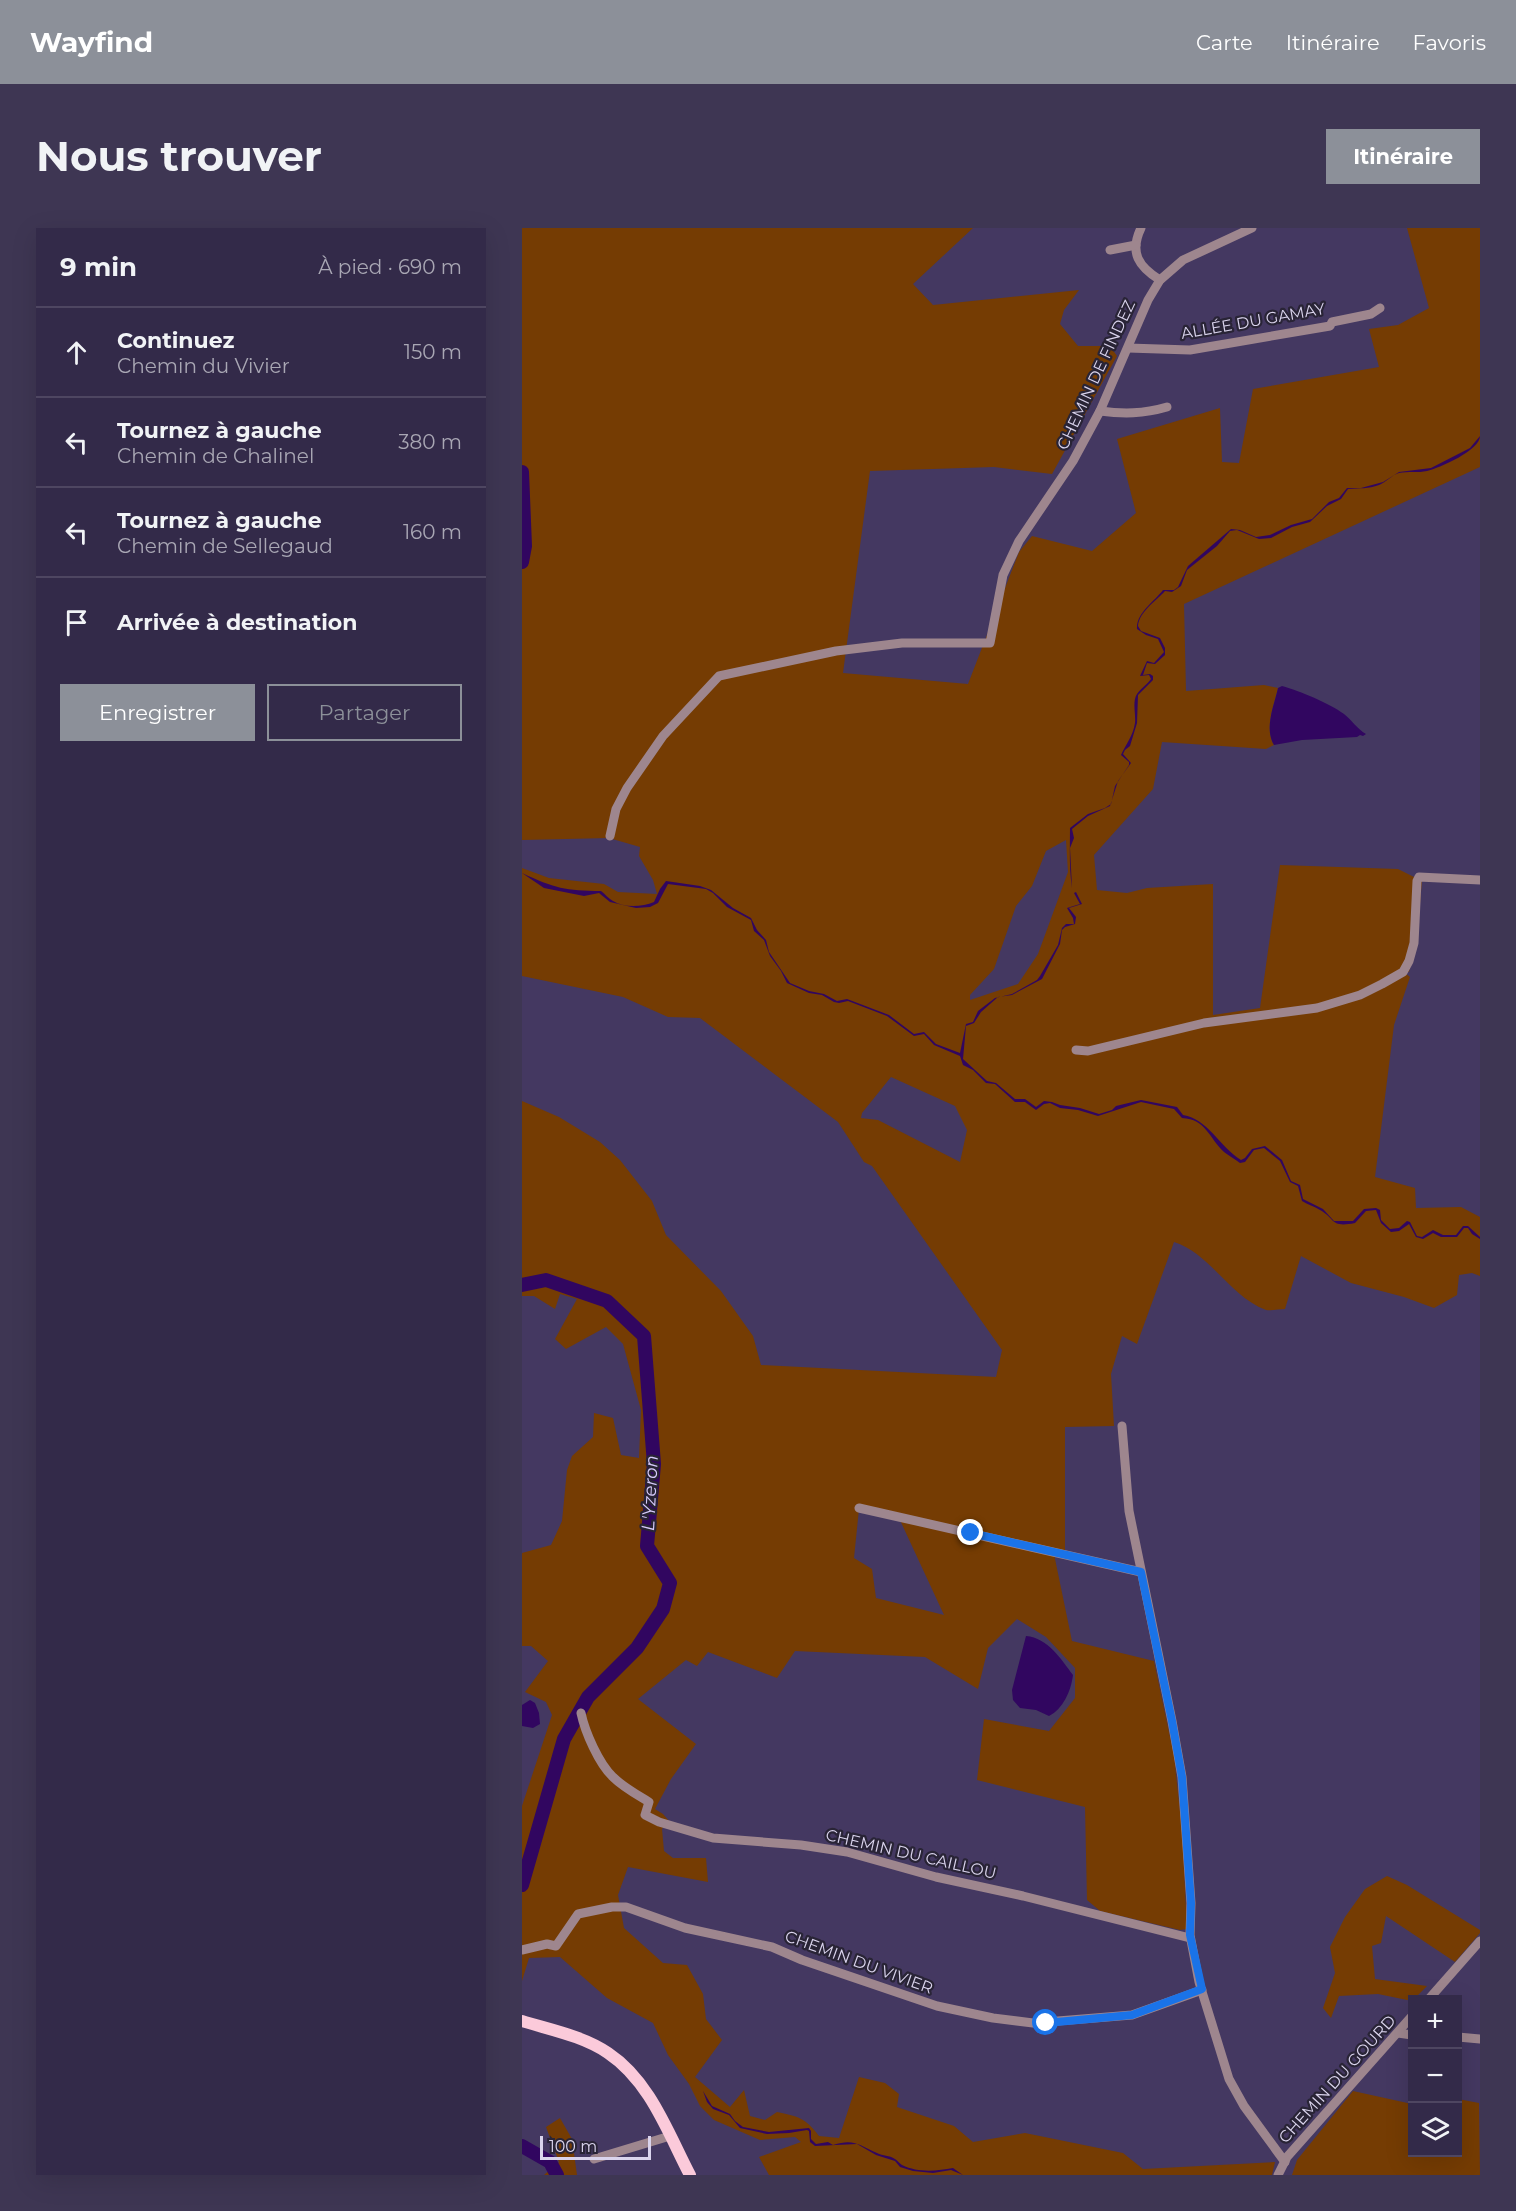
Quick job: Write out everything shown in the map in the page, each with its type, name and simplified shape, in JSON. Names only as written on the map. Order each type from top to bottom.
[{"type":"main road","points":[[522,2021],[583,2040],[608,2053],[623,2065],[640,2084],[690,2175]]},
{"type":"street","points":[[1142,228],[1136,244],[1140,264],[1147,272],[1161,280]]},
{"type":"street","name":"CHEMIN DE FINDEZ","points":[[610,836],[616,809],[627,788],[663,736],[719,676],[836,651],[902,644],[990,643],[1003,574],[1019,541],[1073,461],[1100,411],[1148,300],[1161,280],[1183,260],[1252,228]]},
{"type":"street","points":[[1110,250],[1136,244]]},
{"type":"street","name":"ALLÉE DU GAMAY","points":[[1128,348],[1190,350],[1330,326],[1332,322],[1371,314],[1380,308]]},
{"type":"street","points":[[1100,411],[1121,414],[1147,413],[1167,407]]},
{"type":"street","points":[[1076,1050],[1088,1051],[1204,1023],[1317,1008],[1360,995],[1403,972],[1409,961],[1414,943],[1419,877],[1480,880]]},
{"type":"street","points":[[1122,1426],[1126,1488],[1182,1777],[1191,1903],[1190,1938],[1219,2052],[1229,2079],[1282,2168]]},
{"type":"street","points":[[859,1509],[1141,1572]]},
{"type":"street","name":"CHEMIN DU CAILLOU","points":[[581,1713],[583,1724],[606,1770],[627,1789],[649,1802],[645,1815],[659,1822],[713,1838],[801,1845],[848,1852],[936,1877],[1023,1896],[1190,1938]]},
{"type":"street","name":"CHEMIN DU VIVIER","points":[[522,1950],[547,1944],[556,1946],[578,1914],[612,1907],[626,1907],[695,1930],[772,1947],[937,2006],[993,2018],[1046,2023],[1132,2015],[1202,1989]]},
{"type":"street","points":[[1432,1995],[1480,1941]]},
{"type":"street","name":"CHEMIN DU GOURD","points":[[1282,2168],[1408,2022]]},
{"type":"street","points":[[1398,2033],[1408,2034]]},
{"type":"street","points":[[1462,2037],[1480,2039]]},
{"type":"street","points":[[594,2159],[670,2136]]},
{"type":"shaded area","points":[[522,228],[973,228],[913,284],[933,305],[1079,290],[1064,310],[1060,324],[1078,346],[1110,346],[1117,356],[1052,474],[994,467],[870,471],[843,673],[968,684],[1019,552],[1032,536],[1092,551],[1136,513],[1117,439],[1220,408],[1222,462],[1239,463],[1253,389],[1379,367],[1369,329],[1398,325],[1429,308],[1407,228],[1480,228],[1480,467],[1184,604],[1186,691],[1264,685],[1278,688],[1270,724],[1274,745],[1266,749],[1162,742],[1153,789],[1094,855],[1097,890],[1127,893],[1147,888],[1213,884],[1213,1015],[1260,1008],[1280,865],[1398,869],[1422,881],[1418,926],[1409,972],[1404,972],[1410,977],[1394,1025],[1375,1177],[1415,1188],[1416,1208],[1461,1207],[1480,1217],[1480,1276],[1472,1273],[1459,1275],[1457,1295],[1434,1308],[1404,1297],[1351,1283],[1301,1256],[1285,1309],[1266,1310],[1241,1295],[1199,1256],[1174,1242],[1137,1344],[1122,1336],[1111,1374],[1114,1426],[1065,1427],[1065,1556],[1054,1554],[1072,1641],[1154,1661],[1174,1756],[1182,1830],[1187,1929],[1180,1930],[1100,1911],[1087,1900],[1085,1807],[977,1780],[984,1719],[1049,1731],[1075,1698],[1075,1668],[1046,1637],[1017,1619],[988,1648],[978,1689],[925,1657],[795,1651],[777,1678],[708,1652],[697,1666],[686,1660],[638,1699],[696,1744],[671,1779],[655,1809],[669,1821],[662,1829],[664,1851],[673,1858],[706,1858],[708,1882],[628,1867],[618,1895],[624,1928],[663,1963],[687,1965],[703,1994],[706,2019],[722,2040],[695,2077],[730,2107],[744,2090],[750,2116],[765,2120],[777,2112],[790,2115],[801,2119],[819,2136],[839,2138],[859,2077],[885,2083],[899,2094],[897,2107],[954,2126],[973,2142],[1025,2133],[1123,2153],[1143,2169],[1275,2162],[1272,2175],[769,2175],[759,2157],[801,2142],[795,2137],[760,2140],[714,2120],[700,2106],[689,2084],[668,2055],[653,2023],[607,1998],[560,1957],[529,1958],[522,1981],[522,1806],[552,1715],[546,1702],[525,1692],[548,1661],[531,1646],[522,1646],[522,1553],[551,1545],[562,1521],[567,1470],[572,1456],[593,1437],[594,1413],[613,1418],[621,1455],[639,1458],[641,1410],[623,1344],[606,1327],[566,1349],[555,1339],[577,1299],[560,1294],[555,1309],[534,1296],[522,1296],[522,1101],[559,1117],[600,1142],[620,1160],[652,1201],[666,1235],[721,1291],[753,1336],[761,1365],[996,1377],[1002,1350],[872,1166],[864,1162],[838,1122],[700,1018],[668,1017],[623,997],[522,976],[522,868],[549,878],[604,884],[618,892],[657,894],[653,880],[639,856],[640,847],[609,838],[522,840]],"holes":[[[1066,840],[1068,872],[1038,954],[1018,984],[970,1000],[970,995],[994,969],[1016,906],[1032,886],[1046,851]],[[891,1077],[955,1106],[967,1130],[960,1162],[878,1120],[861,1118],[862,1113]],[[859,1509],[899,1518],[944,1615],[876,1598],[872,1569],[854,1558]]]},
{"type":"shaded area","points":[[1480,436],[1474,447],[1458,458],[1424,472],[1395,475],[1399,472],[1431,468],[1470,448]]},
{"type":"shaded area","points":[[1393,476],[1382,484],[1368,488],[1348,489],[1341,499],[1327,506],[1310,522],[1292,527],[1271,538],[1259,539],[1237,530],[1230,531],[1217,546],[1187,570],[1181,586],[1172,592],[1165,591],[1145,611],[1138,626],[1141,631],[1160,638],[1165,648],[1165,655],[1155,664],[1147,663],[1143,675],[1150,674],[1153,680],[1138,695],[1137,723],[1130,746],[1123,754],[1131,763],[1122,775],[1129,765],[1129,762],[1121,755],[1134,728],[1136,697],[1151,679],[1149,675],[1140,676],[1147,661],[1154,663],[1164,652],[1158,639],[1146,635],[1137,629],[1137,623],[1142,613],[1163,590],[1174,590],[1178,587],[1188,566],[1231,529],[1240,530],[1256,537],[1270,535],[1291,525],[1312,519],[1329,502],[1339,498],[1347,488],[1361,488],[1383,482]]},
{"type":"shaded area","points":[[1282,686],[1331,706],[1344,714],[1366,734],[1357,737],[1302,740],[1274,745],[1270,724],[1278,688]]},
{"type":"shaded area","points":[[1111,804],[1110,806],[1088,816],[1072,829],[1074,838],[1070,848],[1070,828],[1088,814]]},
{"type":"shaded area","points":[[522,873],[560,888],[601,891],[613,901],[628,906],[654,902],[666,881],[700,886],[711,890],[733,908],[751,918],[757,930],[766,940],[769,952],[790,983],[824,994],[837,1001],[847,999],[889,1015],[914,1034],[924,1032],[936,1044],[960,1053],[966,1024],[973,1022],[978,1011],[998,997],[981,1012],[974,1023],[966,1026],[963,1059],[987,1081],[996,1083],[1015,1099],[1025,1099],[1036,1107],[1044,1101],[1099,1114],[1112,1110],[1116,1106],[1141,1100],[1177,1107],[1183,1115],[1207,1127],[1226,1148],[1241,1160],[1252,1149],[1265,1146],[1282,1160],[1291,1181],[1300,1185],[1303,1199],[1323,1209],[1334,1221],[1353,1221],[1364,1209],[1376,1208],[1380,1210],[1381,1220],[1390,1229],[1399,1228],[1407,1221],[1410,1222],[1417,1236],[1422,1237],[1433,1230],[1443,1235],[1456,1235],[1463,1226],[1468,1226],[1480,1239],[1468,1228],[1464,1228],[1457,1237],[1441,1237],[1433,1233],[1423,1239],[1416,1237],[1409,1224],[1399,1231],[1391,1232],[1381,1223],[1376,1210],[1366,1211],[1355,1223],[1334,1222],[1325,1213],[1302,1201],[1298,1186],[1290,1182],[1280,1161],[1264,1148],[1254,1150],[1245,1162],[1240,1163],[1224,1152],[1202,1126],[1190,1119],[1182,1118],[1174,1109],[1141,1102],[1098,1116],[1060,1108],[1050,1103],[1036,1110],[1025,1102],[1015,1102],[995,1084],[986,1083],[973,1070],[963,1065],[960,1056],[934,1045],[924,1034],[914,1036],[887,1016],[848,1001],[834,1002],[822,995],[809,993],[787,983],[770,956],[764,940],[754,931],[751,920],[727,907],[706,889],[668,884],[658,903],[650,907],[636,908],[610,902],[599,893],[584,896],[544,888]]},
{"type":"shaded area","points":[[1076,892],[1082,904],[1069,908],[1076,917],[1075,924],[1062,930],[1060,944],[1042,979],[1012,995],[1001,997],[1012,994],[1040,976],[1058,945],[1062,928],[1066,924],[1074,924],[1067,908],[1080,904],[1074,893]]},
{"type":"shaded area","points":[[1026,1636],[1047,1645],[1059,1656],[1073,1675],[1066,1699],[1049,1716],[1036,1710],[1020,1708],[1013,1700],[1012,1690]]},
{"type":"shaded area","points":[[530,1700],[535,1703],[539,1713],[540,1724],[533,1728],[522,1726],[522,1705]]},
{"type":"shaded area","points":[[1387,1876],[1407,1885],[1480,1930],[1480,1933],[1455,1962],[1386,1916],[1381,1943],[1372,1946],[1375,1979],[1427,1986],[1418,1995],[1408,1995],[1408,2000],[1378,1994],[1339,1996],[1331,2018],[1323,2008],[1335,1973],[1330,1947],[1345,1917],[1365,1889]]},
{"type":"shaded area","points":[[703,2091],[712,2106],[730,2114],[743,2127],[769,2132],[809,2128],[811,2139],[816,2144],[856,2143],[893,2158],[908,2168],[928,2171],[953,2168],[963,2175],[951,2170],[933,2173],[913,2171],[900,2167],[895,2161],[876,2155],[857,2144],[815,2146],[810,2142],[807,2130],[767,2134],[740,2128],[729,2115],[713,2109],[707,2102]]},
{"type":"shaded area","points":[[1353,2091],[1408,2103],[1408,2157],[1462,2157],[1462,2100],[1479,2103],[1480,2175],[1292,2175],[1297,2160]]},
{"type":"shaded area","points":[[560,2118],[572,2139],[577,2175],[544,2175],[559,2162],[546,2127]]},
{"type":"waterway","name":"L'Yzeron","points":[[522,472],[525,546],[522,562]]},
{"type":"waterway","name":"L'Yzeron","points":[[522,1285],[546,1280],[607,1301],[644,1336],[654,1464],[647,1546],[670,1583],[663,1609],[637,1648],[588,1697],[564,1739],[522,1885]]},
{"type":"waterway","name":"L'Yzeron","points":[[522,2146],[550,2162],[557,2175]]},
{"type":"route","points":[[971,1533],[1141,1572],[1182,1777],[1191,1903],[1190,1935],[1202,1989],[1132,2015],[1046,2023]]}]
